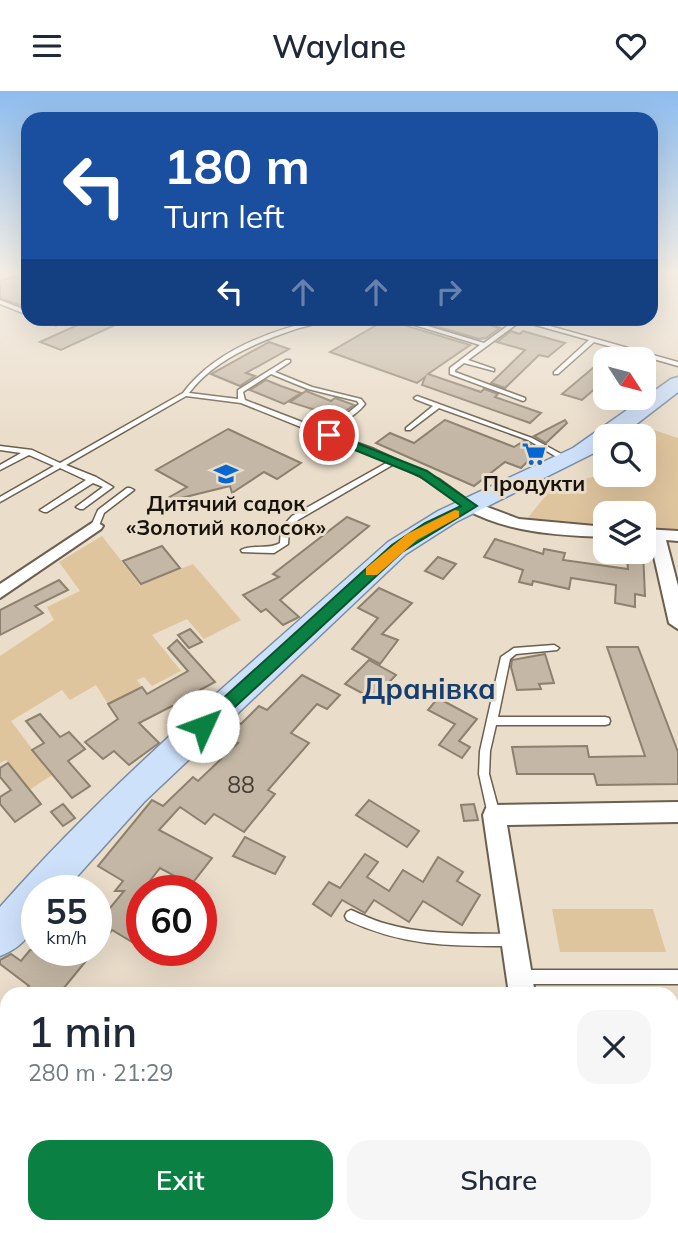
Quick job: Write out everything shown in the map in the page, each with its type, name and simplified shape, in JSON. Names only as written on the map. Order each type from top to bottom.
[{"type":"main road","points":[[622,424],[678,383]]},
{"type":"main road","points":[[54,875],[132,792],[397,548],[430,526],[568,460],[593,444]]},
{"type":"main road","points":[[0,937],[21,912]]},
{"type":"street","points":[[471,506],[493,518],[512,523],[593,531]]},
{"type":"street","points":[[0,592],[95,526]]},
{"type":"street","points":[[656,535],[678,536]]},
{"type":"street","points":[[656,554],[678,623]]},
{"type":"street","points":[[521,986],[494,815],[678,812]]},
{"type":"lane","points":[[0,500],[185,394],[189,386],[212,366],[298,327]]},
{"type":"lane","points":[[427,327],[485,345]]},
{"type":"lane","points":[[510,327],[452,369],[456,376],[523,399]]},
{"type":"lane","points":[[551,327],[678,364]]},
{"type":"lane","points":[[556,373],[594,339]]},
{"type":"lane","points":[[242,401],[240,391],[288,361]]},
{"type":"lane","points":[[463,361],[492,370]]},
{"type":"lane","points":[[271,372],[310,388],[359,400],[360,407],[335,426],[329,435]]},
{"type":"lane","points":[[185,394],[242,401],[329,435],[436,481],[471,506]]},
{"type":"lane","points":[[417,398],[530,439],[568,460]]},
{"type":"lane","points":[[408,429],[438,406]]},
{"type":"lane","points":[[0,448],[29,452],[61,464],[109,488],[79,507]]},
{"type":"lane","points":[[0,468],[29,452]]},
{"type":"lane","points":[[245,550],[274,550],[284,544],[285,528],[295,518],[394,461]]},
{"type":"lane","points":[[44,510],[93,479]]},
{"type":"lane","points":[[95,526],[100,512],[130,489]]},
{"type":"lane","points":[[494,815],[484,774],[485,751],[506,657],[513,651],[554,648]]},
{"type":"lane","points":[[493,721],[605,721]]},
{"type":"lane","points":[[351,916],[374,929],[398,934],[514,940]]},
{"type":"lane","points":[[521,986],[678,977]]},
{"type":"shaded area","points":[[656,431],[678,438],[678,532],[656,531],[656,501],[593,501],[593,527],[527,519],[547,494],[539,490],[593,477],[593,487],[656,487]]},
{"type":"shaded area","points":[[102,536],[140,585],[193,564],[241,620],[204,639],[187,619],[152,635],[181,671],[152,686],[144,677],[137,680],[142,687],[108,704],[96,685],[70,700],[62,690],[11,721],[52,775],[29,790],[6,760],[0,763],[0,656],[54,620],[47,607],[80,591],[59,562]]},
{"type":"shaded area","points":[[552,909],[653,909],[666,952],[560,952]]},
{"type":"building","points":[[73,327],[110,327],[61,350],[40,342]]},
{"type":"building","points":[[373,327],[411,327],[470,345],[428,374],[481,392],[484,389],[498,394],[495,397],[541,413],[530,423],[422,385],[425,377],[417,383],[330,352]]},
{"type":"building","points":[[439,327],[500,328],[486,338],[479,339]]},
{"type":"building","points":[[511,331],[519,334],[523,331],[565,343],[548,357],[539,355],[505,388],[491,383],[525,350],[497,342]]},
{"type":"building","points":[[269,342],[289,349],[246,373],[255,376],[240,386],[211,374]]},
{"type":"building","points":[[593,368],[593,390],[582,400],[562,394]]},
{"type":"building","points":[[266,380],[301,393],[284,404],[250,390]]},
{"type":"building","points":[[306,391],[331,401],[335,398],[354,405],[337,417],[290,402]]},
{"type":"building","points":[[445,420],[514,447],[524,441],[539,450],[521,468],[505,462],[474,486],[376,443],[390,433],[414,443]]},
{"type":"building","points":[[565,420],[567,423],[546,443],[534,436]]},
{"type":"building","points":[[228,429],[301,463],[277,479],[264,472],[232,493],[230,486],[169,501],[168,498],[187,487],[156,470]]},
{"type":"building","points":[[347,517],[369,526],[280,600],[299,617],[283,625],[266,609],[261,612],[243,595],[279,577],[273,574]]},
{"type":"building","points":[[495,539],[543,554],[544,549],[565,553],[563,560],[628,569],[627,564],[644,564],[645,596],[635,594],[635,607],[615,603],[616,585],[571,578],[569,589],[533,581],[532,585],[519,582],[523,570],[484,557]]},
{"type":"building","points":[[162,546],[180,568],[141,584],[123,561]]},
{"type":"building","points":[[438,557],[456,564],[443,579],[425,571]]},
{"type":"building","points":[[59,580],[68,590],[35,606],[43,613],[0,635],[0,610]]},
{"type":"building","points":[[379,588],[412,603],[382,634],[398,640],[380,664],[352,649],[378,618],[358,608]]},
{"type":"building","points":[[190,629],[202,642],[189,648],[178,635]]},
{"type":"building","points":[[177,640],[215,682],[198,691],[206,700],[179,715],[172,706],[139,723],[159,743],[129,765],[114,751],[103,759],[85,742],[118,719],[108,704],[142,687],[147,694],[188,671],[168,648]]},
{"type":"building","points":[[607,647],[638,647],[678,752],[678,784],[597,785],[594,774],[517,774],[512,747],[587,746],[589,757],[645,756]]},
{"type":"building","points":[[545,654],[554,683],[539,684],[541,689],[517,690],[511,667],[512,660]]},
{"type":"building","points":[[369,660],[396,675],[373,699],[345,684]]},
{"type":"building","points":[[302,675],[340,695],[327,709],[317,704],[291,733],[309,743],[268,790],[275,794],[244,832],[214,814],[205,824],[180,807],[159,830],[212,858],[199,875],[173,875],[160,868],[155,875],[126,875],[126,938],[112,930],[112,906],[124,891],[115,891],[123,881],[98,866],[152,800],[163,806],[193,777],[198,781],[238,743],[221,733],[234,720],[241,724],[259,706],[267,710]]},
{"type":"building","points":[[438,698],[477,719],[459,741],[470,747],[462,758],[439,745],[455,724],[428,710]]},
{"type":"building","points":[[40,714],[60,737],[69,732],[85,749],[68,761],[90,786],[72,798],[32,750],[44,743],[26,721]]},
{"type":"building","points":[[8,763],[41,804],[15,822],[0,804],[0,797],[11,790],[0,777],[0,768]]},
{"type":"building","points":[[369,800],[419,831],[407,847],[356,815]]},
{"type":"building","points":[[63,804],[75,818],[63,826],[51,812]]},
{"type":"building","points":[[474,804],[478,820],[464,821],[461,805]]},
{"type":"building","points":[[245,837],[285,857],[275,874],[233,856]]},
{"type":"building","points":[[365,854],[378,862],[367,877],[389,891],[403,870],[423,882],[438,857],[463,872],[457,881],[480,895],[462,925],[423,901],[409,922],[374,900],[365,913],[342,900],[331,916],[313,904],[329,882],[340,888]]},
{"type":"building","points":[[11,954],[21,961],[21,966],[82,966],[65,987],[28,987],[0,964],[0,960]]},
{"type":"slow traffic","points":[[372,571],[412,537],[455,514]]},
{"type":"place","name":"Продукти","points":[[534,454]]},
{"type":"place","name":"Дитячий садок «Золотий колосок»","points":[[226,474]]},
{"type":"district","name":"Дранівка","points":[[429,688]]},
{"type":"route","points":[[203,726],[397,548],[430,526],[471,506],[423,474],[329,435]]}]
